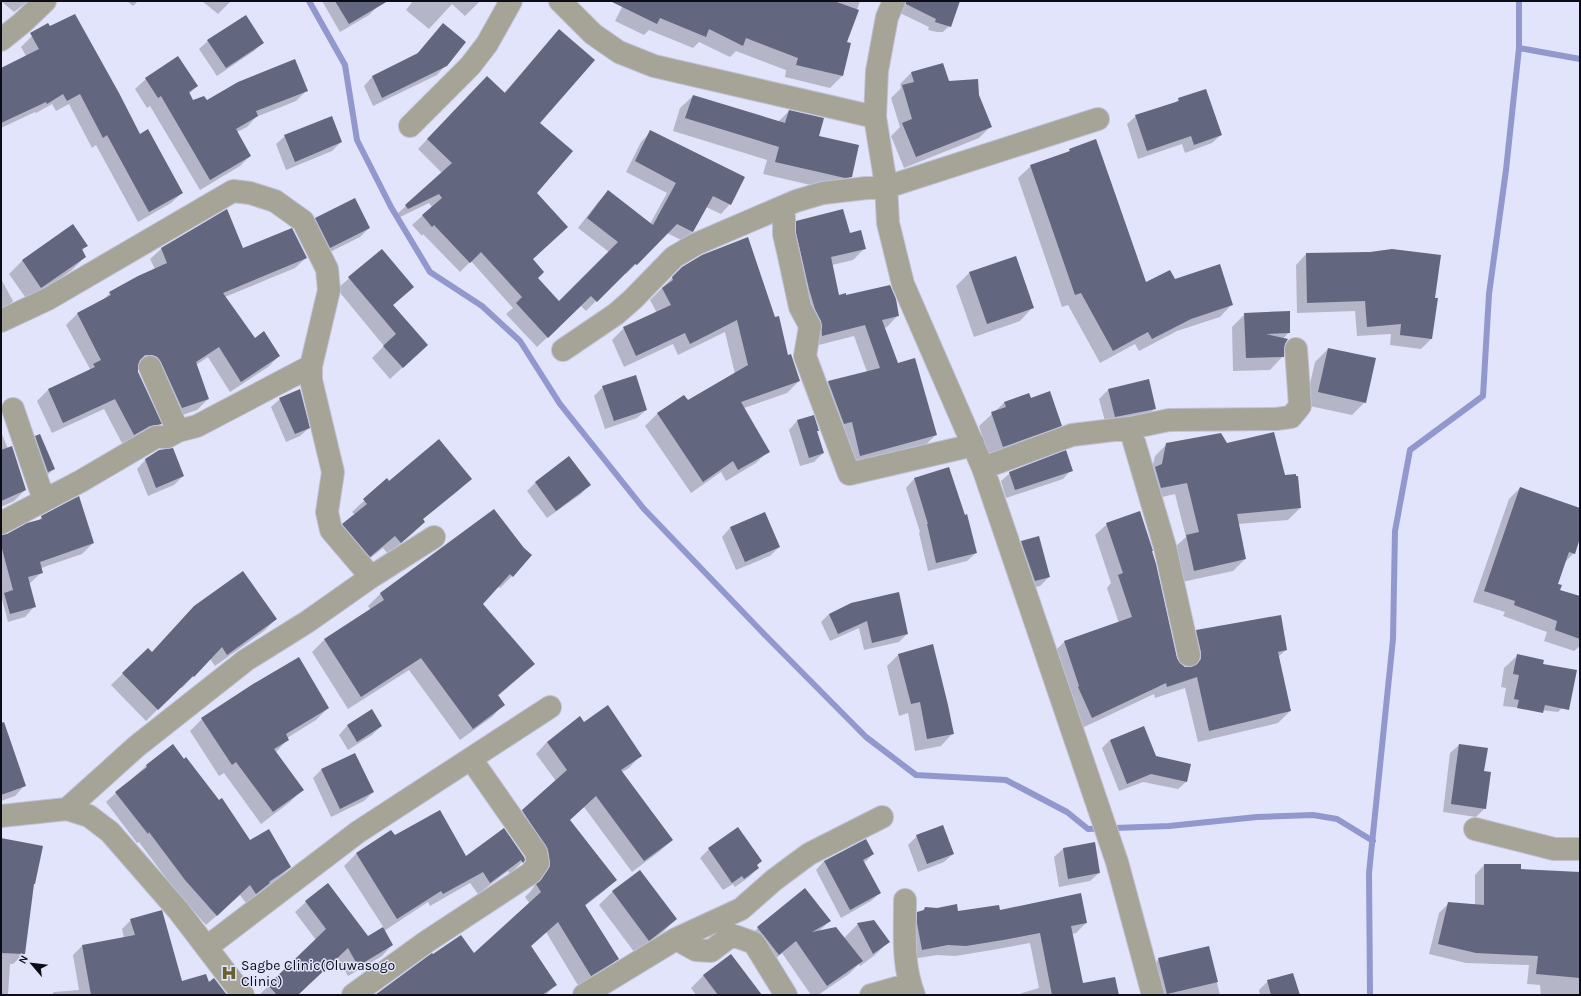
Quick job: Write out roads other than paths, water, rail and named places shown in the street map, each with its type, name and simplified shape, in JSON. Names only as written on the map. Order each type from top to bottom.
[{"type":"street","points":[[1,40],[22,23],[45,1]]},
{"type":"street","points":[[410,126],[470,66],[487,44],[510,1]]},
{"type":"street","points":[[560,1],[593,34],[619,52],[654,66],[875,118]]},
{"type":"street","points":[[894,1],[887,18],[877,71],[875,118],[886,185],[888,224],[903,284],[983,468],[1118,862],[1153,995]]},
{"type":"street","points":[[563,350],[616,314],[633,299],[674,257],[696,244],[784,207],[824,193],[893,185],[1098,119]]},
{"type":"street","points":[[1,321],[60,293],[233,191],[250,193],[275,201],[303,221],[327,269],[329,290],[311,366],[311,380],[333,472],[327,512],[331,530],[371,577]]},
{"type":"street","points":[[784,207],[784,234],[795,285],[800,307],[810,326],[805,356],[849,474],[965,447],[973,443]]},
{"type":"street","points":[[983,468],[1072,435],[1130,428],[1169,420],[1276,419],[1290,417],[1300,406],[1296,349]]},
{"type":"street","points":[[1,523],[81,481],[156,437],[167,436],[178,431],[197,426],[311,366]]},
{"type":"street","points":[[150,368],[178,431]]},
{"type":"street","points":[[13,409],[44,500]]},
{"type":"street","points":[[1130,428],[1165,547],[1189,655]]},
{"type":"street","points":[[67,809],[137,746],[246,660],[307,622],[371,577],[434,538]]},
{"type":"street","points":[[207,947],[358,832],[550,707]]},
{"type":"street","points":[[353,995],[426,942],[531,874],[538,863],[536,852],[471,759]]},
{"type":"street","points":[[1,816],[67,809],[89,816],[110,832],[178,910],[243,995]]},
{"type":"street","points":[[584,995],[676,939],[741,909],[774,880],[809,854],[882,817]]},
{"type":"street","points":[[1475,829],[1554,849],[1580,849]]},
{"type":"street","points":[[871,995],[912,990],[906,961],[905,900]]},
{"type":"street","points":[[676,939],[696,950],[711,951],[732,935],[754,943],[786,995]]},
{"type":"waterway","points":[[309,1],[345,65],[357,140],[391,207],[430,272],[482,306],[520,341],[560,404],[644,509],[765,635],[866,737],[916,775],[1006,780],[1067,812],[1088,829],[1169,826],[1257,817],[1313,815],[1337,819],[1373,841]]},
{"type":"waterway","points":[[1370,995],[1369,873],[1393,639],[1395,531],[1410,450],[1483,396],[1489,294],[1506,170],[1519,48],[1519,1]]},
{"type":"waterway","points":[[1519,48],[1580,59]]},
{"type":"place","name":"Sagbe Clinic(Oluwasogo Clinic)","points":[[229,973]]}]
